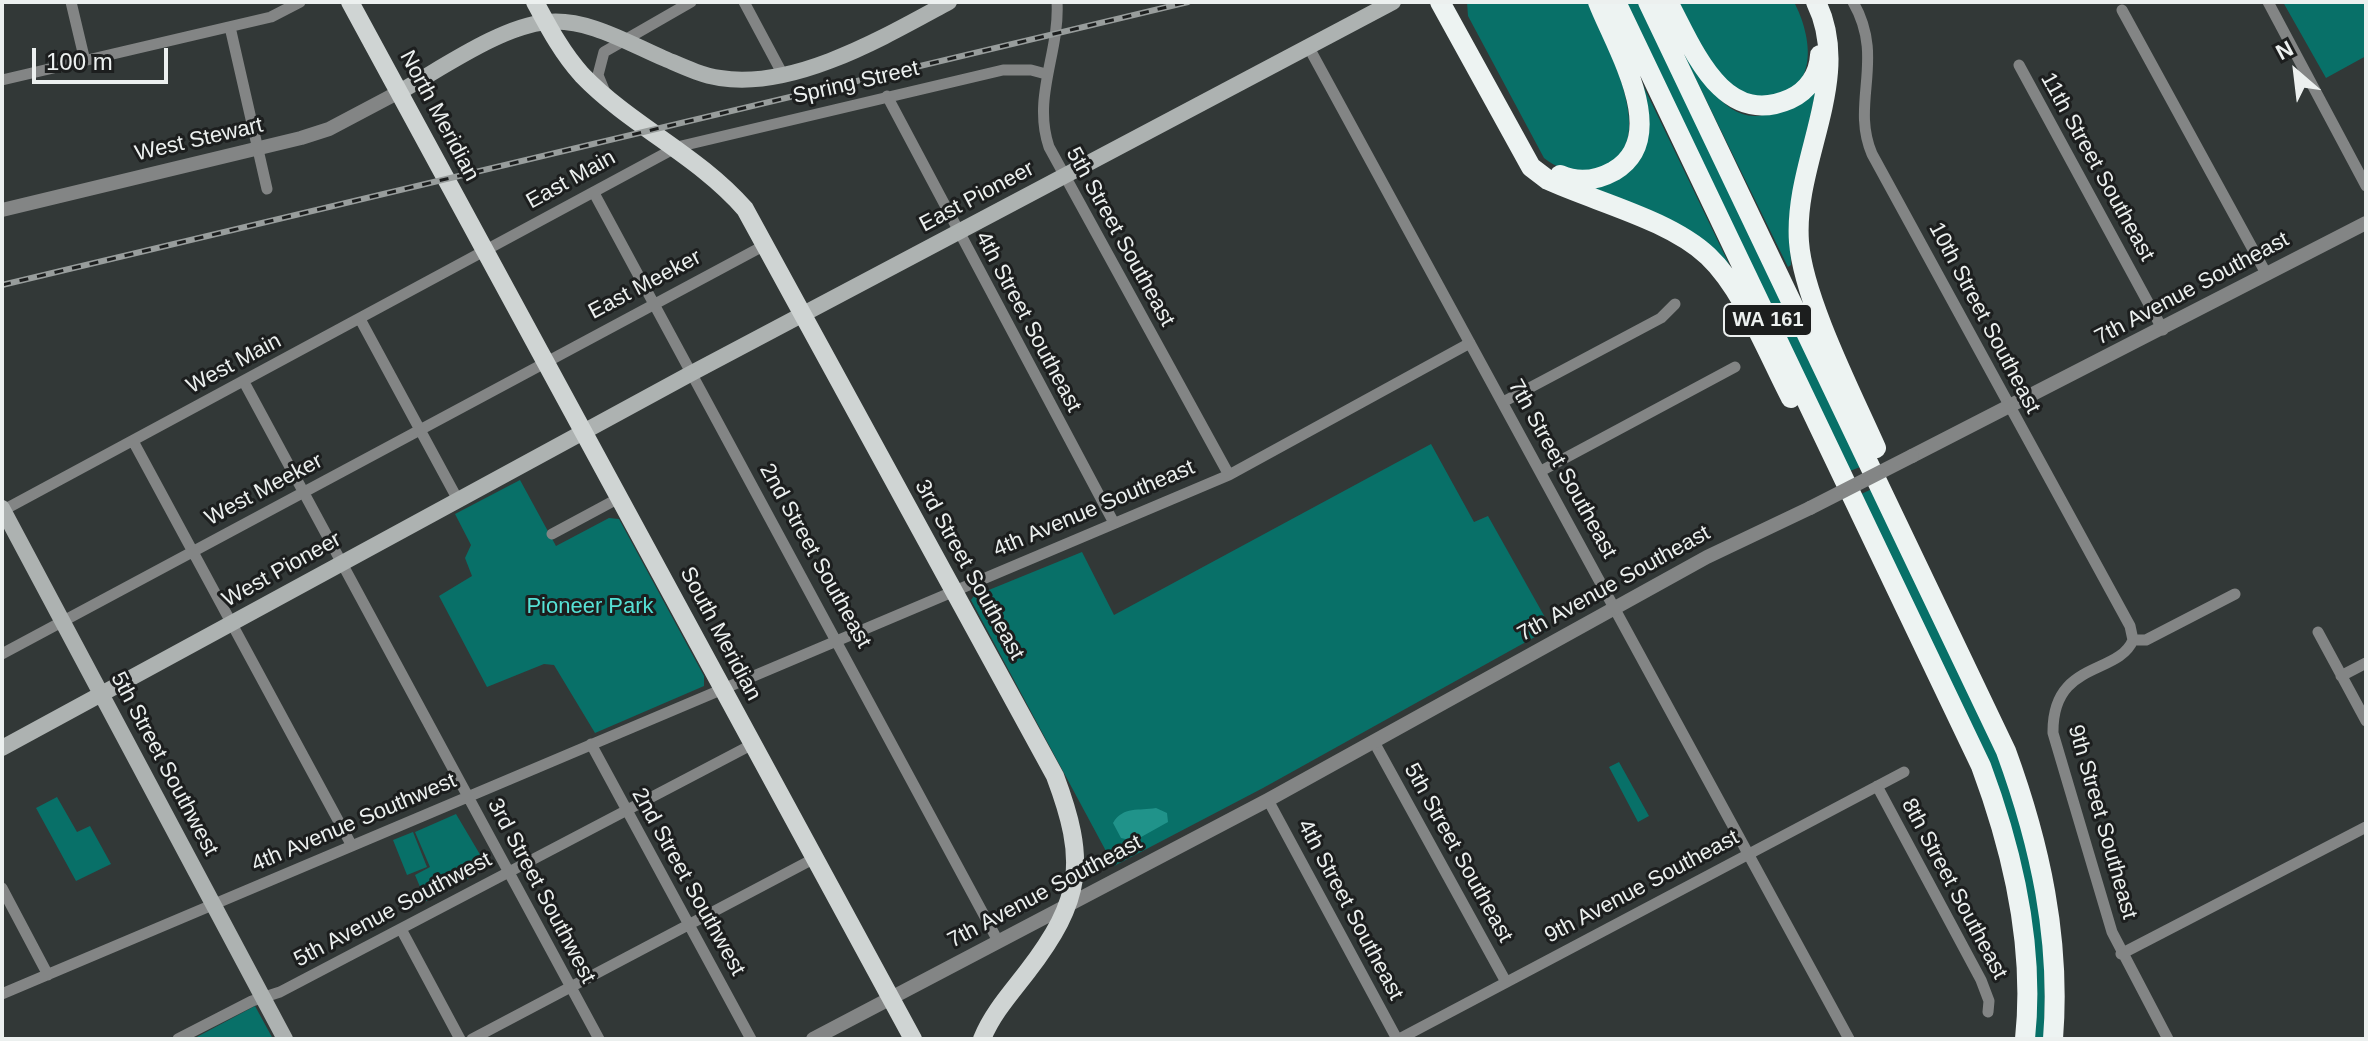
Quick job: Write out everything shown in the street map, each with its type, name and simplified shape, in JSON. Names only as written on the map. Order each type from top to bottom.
[{"type":"highway","points":[[1440,2],[1531,167],[1548,180],[1684,239],[1715,264],[1739,300],[1920,638]]},
{"type":"highway","points":[[1450,2],[1530,152],[1556,173],[1586,180],[1605,176],[1624,164],[1637,147],[1642,128],[1636,97],[1598,2]]},
{"type":"highway","name":"WA 161","points":[[1616,2],[1981,766],[2010,850],[2023,933],[2025,1039]]},
{"type":"highway","name":"WA 161","points":[[1648,2],[2006,751],[2035,840],[2053,948],[2053,1039]]},
{"type":"highway","points":[[1668,2],[1717,88],[1743,102],[1767,106],[1795,97],[1814,77],[1819,65],[1821,45],[1805,2]]},
{"type":"highway","points":[[1816,2],[1830,34],[1830,61],[1801,210],[1803,262],[1829,338],[1906,519],[1945,623]]},
{"type":"main road","name":"North Meridian","points":[[350,2],[485,251]]},
{"type":"main road","name":"3rd Street Southeast","points":[[535,2],[569,59],[606,96],[677,147],[733,196],[765,245],[1055,776],[1073,823],[1075,875],[1070,904],[1048,944],[996,1013],[982,1039]]},
{"type":"main road","points":[[399,92],[504,36],[545,22],[580,25],[707,76],[737,80],[782,73],[844,56],[949,2]]},
{"type":"main road","name":"East Pioneer","points":[[583,433],[1393,2]]},
{"type":"main road","name":"South Meridian","points":[[485,251],[913,1039]]},
{"type":"main road","name":"West Pioneer","points":[[2,748],[583,433]]},
{"type":"main road","name":"5th Street Southwest","points":[[2,510],[285,1039]]},
{"type":"street","points":[[71,2],[85,61]]},
{"type":"street","points":[[2,80],[271,17],[300,2]]},
{"type":"street","points":[[606,96],[598,75],[604,52],[620,40],[691,2]]},
{"type":"street","points":[[744,2],[782,73]]},
{"type":"street","name":"5th Street Southeast","points":[[1057,2],[1057,27],[1046,74],[1044,130],[1063,176],[1229,475]]},
{"type":"street","name":"10th Street Southeast","points":[[1853,2],[1869,42],[1863,133],[2130,626],[2133,640]]},
{"type":"street","points":[[2268,2],[2366,186]]},
{"type":"street","points":[[2122,10],[2267,275]]},
{"type":"street","points":[[230,27],[267,189]]},
{"type":"street","name":"7th Street Southeast","points":[[1308,46],[1751,854],[1849,1039]]},
{"type":"street","name":"11th Street Southeast","points":[[2019,65],[2163,330]]},
{"type":"street","name":"Spring Street","points":[[677,147],[1003,70],[1031,70],[1046,74]]},
{"type":"street","name":"West Stewart","points":[[2,210],[329,129],[399,92]]},
{"type":"street","name":"4th Street Southeast","points":[[887,96],[1114,523]]},
{"type":"street","name":"East Main","points":[[485,251],[677,147]]},
{"type":"street","name":"2nd Street Southeast","points":[[594,193],[838,639],[998,941]]},
{"type":"street","name":"7th Avenue Southeast","points":[[813,1039],[1268,800],[1707,557],[2163,330],[2366,223]]},
{"type":"street","name":"East Meeker","points":[[545,361],[765,245]]},
{"type":"street","name":"West Main","points":[[2,510],[485,251]]},
{"type":"street","points":[[1503,402],[1661,318],[1675,304]]},
{"type":"street","points":[[360,319],[458,500]]},
{"type":"street","name":"4th Avenue Southeast","points":[[722,689],[952,589],[1229,475],[1470,343]]},
{"type":"street","name":"West Meeker","points":[[2,654],[545,361]]},
{"type":"street","points":[[1541,471],[1735,367]]},
{"type":"street","name":"3rd Street Southwest","points":[[244,382],[599,1039]]},
{"type":"street","points":[[133,441],[352,846]]},
{"type":"street","points":[[552,534],[619,498]]},
{"type":"street","points":[[2133,640],[2146,640],[2235,594]]},
{"type":"street","points":[[2318,632],[2366,721]]},
{"type":"street","name":"9th Street Southeast","points":[[2133,640],[2126,650],[2072,682],[2058,700],[2052,722],[2054,742],[2121,954],[2168,1039]]},
{"type":"street","points":[[2341,676],[2366,663]]},
{"type":"street","name":"4th Avenue Southwest","points":[[2,994],[722,689]]},
{"type":"street","name":"5th Street Southeast","points":[[1374,742],[1506,982]]},
{"type":"street","name":"2nd Street Southwest","points":[[591,744],[751,1039]]},
{"type":"street","name":"5th Avenue Southwest","points":[[178,1039],[262,997],[280,992],[753,744]]},
{"type":"street","name":"9th Avenue Southeast","points":[[1398,1039],[1904,772]]},
{"type":"street","name":"8th Street Southeast","points":[[1877,786],[1984,986],[1988,1012]]},
{"type":"street","name":"4th Street Southeast","points":[[1268,800],[1398,1039]]},
{"type":"street","points":[[2121,954],[2366,827]]},
{"type":"street","points":[[472,1039],[815,858]]},
{"type":"street","points":[[2,888],[48,975]]},
{"type":"street","points":[[401,929],[460,1039]]},
{"type":"green space","points":[[1467,2],[1589,2],[1616,66],[1629,117],[1628,139],[1619,157],[1601,168],[1578,172],[1564,169],[1544,158],[1468,16]]},
{"type":"green space","points":[[1624,2],[1640,2],[1860,467],[1850,471]]},
{"type":"green space","points":[[1672,2],[1794,2],[1808,46],[1804,74],[1796,86],[1784,94],[1766,98],[1729,88]]},
{"type":"green space","points":[[2283,2],[2366,2],[2366,56],[2326,78]]},
{"type":"green space","points":[[1681,49],[1718,97],[1743,114],[1756,116],[1771,112],[1818,80],[1789,219],[1791,265],[1788,267]]},
{"type":"green space","points":[[1627,52],[1741,289],[1726,270],[1591,188],[1617,180],[1640,156]]},
{"type":"green space","points":[[1431,444],[1474,522],[1488,516],[1551,628],[1263,788],[1114,866],[971,600],[974,596],[1082,552],[1114,615]]},
{"type":"green space","name":"Pioneer Park","points":[[520,480],[556,546],[609,518],[619,519],[704,676],[704,686],[595,733],[554,665],[544,664],[487,687],[439,596],[472,576],[465,558],[471,545],[455,514]]},
{"type":"green space","points":[[1872,489],[1971,691],[2020,816],[2034,870],[2042,926],[2044,1039],[2032,1039],[2028,903],[1859,495]]},
{"type":"green space","points":[[1619,762],[1649,816],[1638,822],[1609,767]]},
{"type":"green space","points":[[57,797],[77,832],[90,826],[111,864],[76,881],[36,808]]},
{"type":"green space","points":[[456,814],[488,868],[426,901],[415,875],[430,867],[415,832]]},
{"type":"green space","points":[[413,832],[427,867],[407,875],[393,840]]},
{"type":"green space","points":[[255,1006],[273,1039],[193,1039]]},
{"type":"shaded area","points":[[1156,808],[1167,813],[1168,822],[1134,841],[1121,838],[1113,823],[1117,818],[1132,810]]},
{"type":"railway","points":[[2,285],[1188,2]]}]
